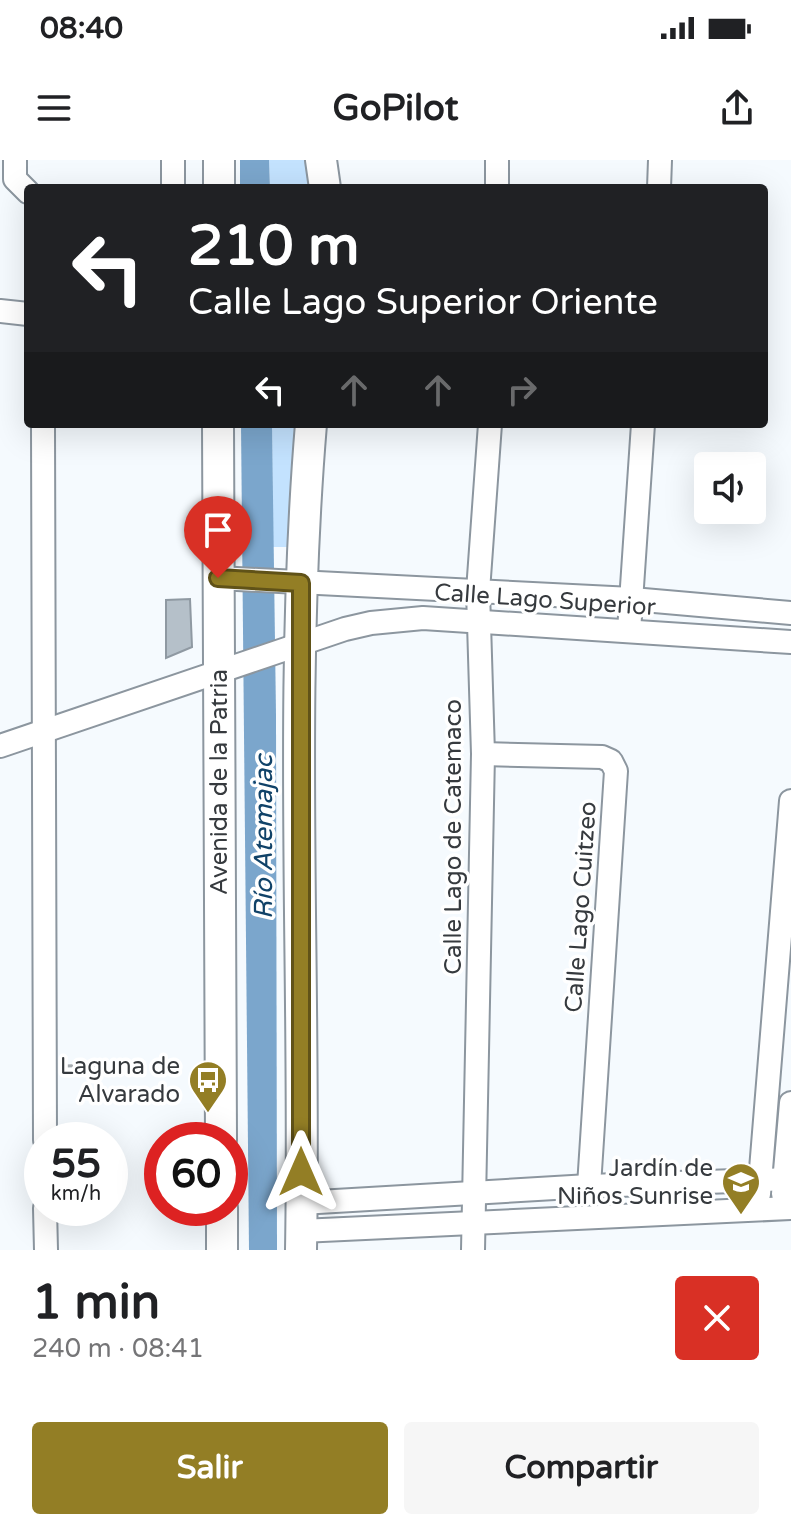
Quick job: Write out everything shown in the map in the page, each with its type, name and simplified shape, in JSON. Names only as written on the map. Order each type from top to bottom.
[{"type":"main road","points":[[219,160],[219,184]]},
{"type":"main road","points":[[321,160],[324,184]]},
{"type":"main road","name":"Avenida de la Patria","points":[[218,428],[226,579],[221,1122]]},
{"type":"main road","points":[[301,1228],[291,648],[294,582],[311,428]]},
{"type":"main road","points":[[222,1226],[222,1250]]},
{"type":"street","points":[[15,160],[15,179],[24,188]]},
{"type":"street","points":[[173,160],[173,184]]},
{"type":"street","points":[[497,160],[497,184]]},
{"type":"street","points":[[659,184],[660,160]]},
{"type":"street","points":[[0,311],[24,314]]},
{"type":"street","points":[[43,428],[45,1122]]},
{"type":"street","name":"Calle Lago de Catemaco","points":[[473,1250],[483,754],[478,591],[490,428]]},
{"type":"street","points":[[629,631],[643,428]]},
{"type":"street","name":"Calle Lago Superior","points":[[226,579],[632,599],[791,613]]},
{"type":"street","name":"Calle Lago Superior","points":[[225,670],[345,629],[384,621],[423,618],[791,642]]},
{"type":"street","points":[[0,746],[225,670]]},
{"type":"street","name":"Calle Lago Cuitzeo","points":[[483,754],[602,757],[611,761],[616,771],[589,1186]]},
{"type":"street","points":[[757,1209],[789,854],[791,801]]},
{"type":"street","points":[[301,1228],[787,1208],[791,1103]]},
{"type":"street","points":[[301,1228],[474,1195],[589,1186],[788,1180]]},
{"type":"street","points":[[45,1226],[46,1250]]},
{"type":"path","points":[[45,1066],[123,1065]]},
{"type":"shaded area","points":[[269,160],[310,160],[313,184],[270,184]]},
{"type":"shaded area","points":[[272,428],[299,428],[288,547],[273,547]]},
{"type":"water","points":[[240,160],[269,160],[270,184],[240,184]]},
{"type":"water","name":"Río Atemajac","points":[[241,428],[272,428],[277,1250],[249,1250]]},
{"type":"building","points":[[190,599],[192,647],[166,658],[166,600]]},
{"type":"place","name":"Laguna de Alvarado","points":[[208,1114]]},
{"type":"place","name":"Jardín de Niños Sunrise","points":[[741,1216]]},
{"type":"route","points":[[218,578],[301,583],[301,1172]]}]
